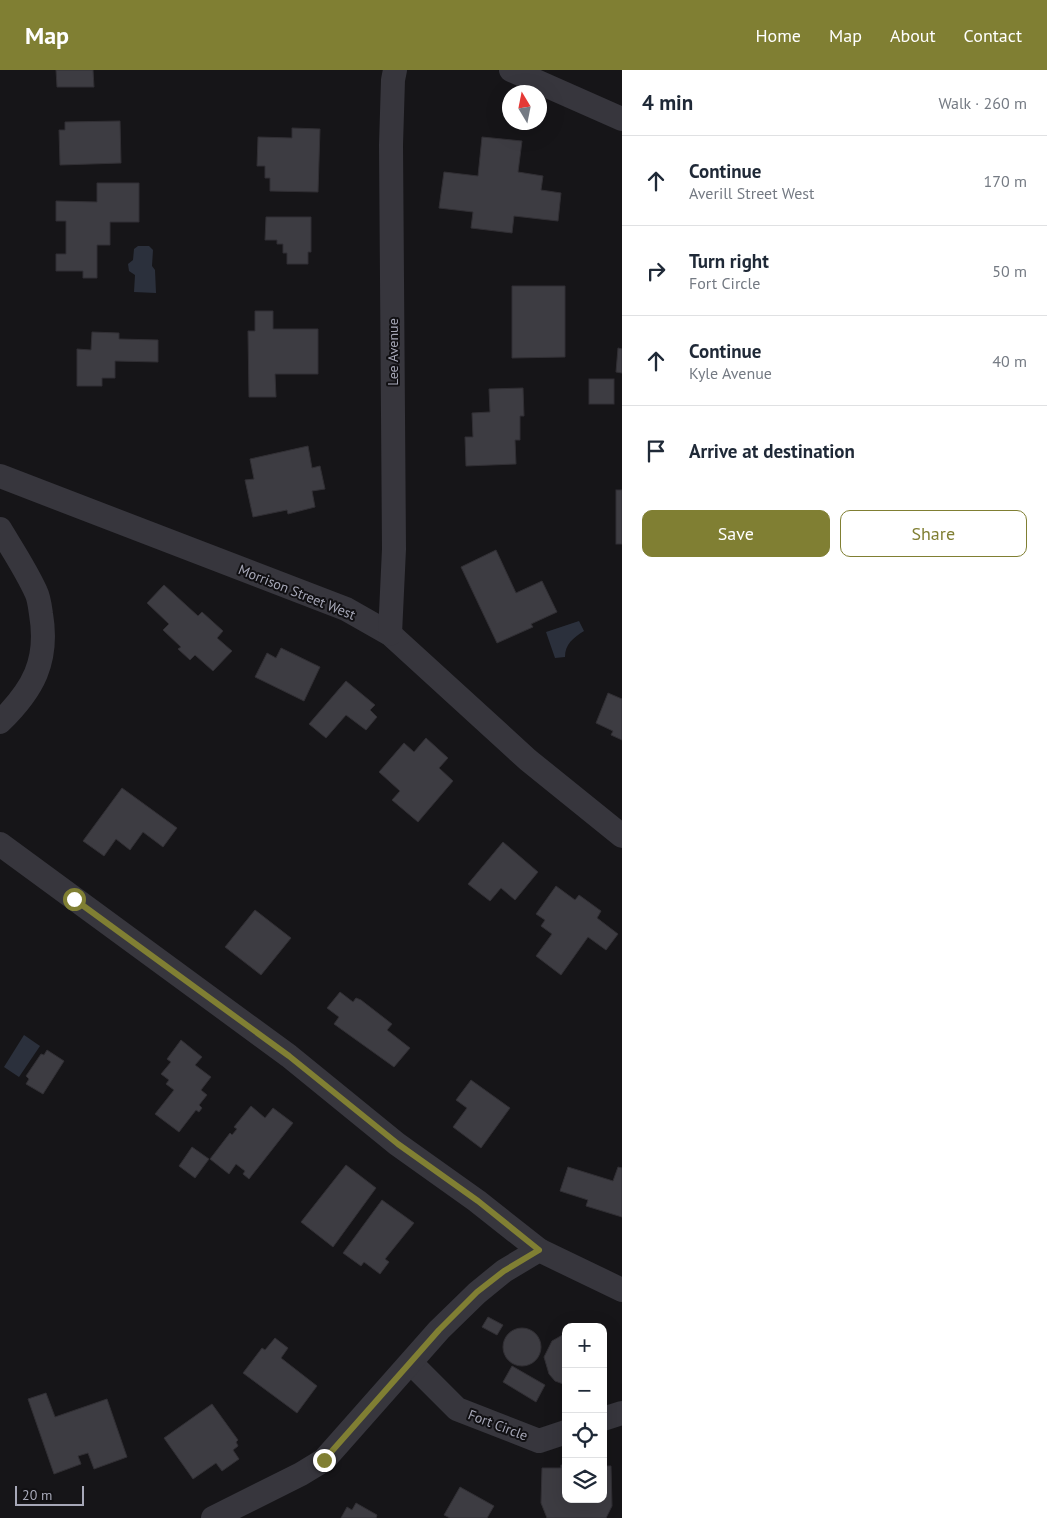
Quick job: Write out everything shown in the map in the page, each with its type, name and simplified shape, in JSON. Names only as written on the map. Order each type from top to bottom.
[{"type":"street","name":"Lee Avenue","points":[[390,634],[394,549],[391,145],[395,70]]},
{"type":"street","points":[[511,70],[622,120]]},
{"type":"street","name":"Morrison Street West","points":[[0,476],[346,609],[390,634],[528,760],[622,836]]},
{"type":"street","points":[[0,529],[37,594],[44,634],[38,672],[29,690],[0,722]]},
{"type":"street","points":[[0,844],[289,1056],[398,1144],[478,1201],[539,1250],[622,1290]]},
{"type":"street","points":[[213,1518],[301,1474],[324,1460],[477,1292],[504,1271],[539,1250]]},
{"type":"street","name":"Fort Circle","points":[[411,1363],[457,1409],[540,1441],[562,1433]]},
{"type":"street","points":[[607,1418],[622,1413]]},
{"type":"water","points":[[138,246],[149,246],[153,250],[152,266],[155,270],[156,293],[134,292],[135,275],[129,271],[128,264],[133,260],[134,249]]},
{"type":"water","points":[[579,621],[584,631],[570,642],[566,648],[565,657],[555,658],[546,632]]},
{"type":"water","points":[[24,1035],[40,1046],[19,1077],[4,1067]]},
{"type":"building","points":[[56,70],[93,70],[94,87],[57,87]]},
{"type":"building","points":[[120,121],[121,163],[60,165],[59,130],[65,130],[65,122]]},
{"type":"building","points":[[292,128],[320,129],[318,192],[270,191],[270,178],[265,178],[265,166],[257,166],[258,137],[292,138]]},
{"type":"building","points":[[482,137],[522,141],[518,172],[543,176],[541,190],[561,193],[558,221],[514,216],[512,233],[471,228],[473,212],[439,208],[444,172],[478,176]]},
{"type":"building","points":[[97,183],[139,183],[139,222],[110,222],[110,245],[97,245],[97,278],[83,278],[83,271],[56,271],[56,254],[66,254],[66,221],[56,221],[56,201],[97,202]]},
{"type":"building","points":[[266,217],[311,217],[311,252],[308,252],[308,264],[287,264],[287,253],[283,253],[283,244],[277,244],[277,240],[265,240]]},
{"type":"building","points":[[512,286],[565,286],[565,357],[512,358]]},
{"type":"building","points":[[255,311],[273,311],[273,329],[318,329],[318,374],[275,374],[276,397],[249,397],[248,331],[255,331]]},
{"type":"building","points":[[92,332],[119,333],[119,339],[158,340],[158,362],[115,361],[115,378],[102,378],[102,386],[77,386],[77,349],[91,350]]},
{"type":"building","points":[[618,348],[622,349],[622,373],[616,372]]},
{"type":"building","points":[[589,379],[614,379],[614,404],[589,404]]},
{"type":"building","points":[[523,388],[524,416],[520,416],[520,440],[515,440],[516,464],[466,466],[465,437],[473,437],[472,413],[490,412],[489,389]]},
{"type":"building","points":[[308,446],[312,468],[320,466],[325,489],[312,491],[315,507],[288,514],[287,510],[253,517],[245,480],[254,479],[250,459]]},
{"type":"building","points":[[616,490],[622,490],[622,544],[616,544]]},
{"type":"building","points":[[496,550],[516,593],[542,581],[557,612],[531,624],[533,627],[497,643],[461,567]]},
{"type":"building","points":[[164,585],[198,616],[202,612],[223,631],[217,638],[232,651],[213,671],[195,655],[190,660],[178,649],[181,647],[163,630],[169,624],[147,603]]},
{"type":"building","points":[[281,648],[320,667],[304,701],[255,677],[267,653],[276,658]]},
{"type":"building","points":[[346,681],[375,705],[370,710],[377,717],[366,730],[346,715],[326,738],[309,724]]},
{"type":"building","points":[[608,693],[622,699],[622,740],[611,735],[613,731],[596,723]]},
{"type":"building","points":[[426,738],[448,758],[439,768],[453,781],[418,822],[392,800],[400,791],[379,772],[404,743],[414,752]]},
{"type":"building","points":[[122,788],[177,828],[163,847],[143,832],[130,850],[116,839],[104,856],[83,841]]},
{"type":"building","points":[[503,842],[538,872],[515,900],[501,888],[490,901],[468,884]]},
{"type":"building","points":[[556,886],[575,900],[579,895],[601,911],[597,918],[618,934],[606,950],[588,937],[561,975],[536,956],[552,934],[541,926],[545,920],[536,914]]},
{"type":"building","points":[[255,910],[291,938],[261,975],[225,947]]},
{"type":"building","points":[[340,992],[353,1002],[356,998],[361,1000],[392,1024],[387,1030],[410,1048],[394,1067],[334,1024],[339,1017],[327,1008]]},
{"type":"building","points":[[181,1040],[202,1057],[195,1065],[211,1077],[201,1090],[207,1095],[199,1105],[202,1108],[199,1112],[196,1110],[179,1132],[155,1114],[174,1090],[166,1084],[169,1080],[161,1074],[171,1062],[167,1059]]},
{"type":"building","points":[[47,1050],[64,1061],[43,1094],[26,1084],[29,1079],[26,1076],[41,1054],[44,1055]]},
{"type":"building","points":[[471,1080],[510,1108],[481,1148],[453,1127],[467,1108],[456,1100]]},
{"type":"building","points":[[251,1106],[265,1118],[273,1108],[293,1123],[249,1179],[243,1174],[245,1171],[236,1164],[229,1174],[210,1159],[230,1133],[232,1135],[237,1129],[234,1127]]},
{"type":"building","points":[[192,1147],[209,1159],[195,1178],[179,1166]]},
{"type":"building","points":[[346,1165],[376,1188],[333,1247],[301,1222]]},
{"type":"building","points":[[568,1167],[613,1181],[618,1167],[622,1168],[622,1217],[586,1206],[588,1200],[560,1191]]},
{"type":"building","points":[[382,1200],[414,1223],[385,1259],[389,1262],[380,1274],[364,1262],[361,1266],[343,1253]]},
{"type":"building","points":[[488,1317],[503,1325],[497,1335],[482,1327]]},
{"type":"building","points":[[522,1328],[535,1334],[541,1347],[535,1360],[522,1366],[509,1360],[503,1347],[509,1334]]},
{"type":"building","points":[[562,1335],[562,1384],[555,1381],[549,1374],[544,1357],[552,1341]]},
{"type":"building","points":[[275,1338],[288,1348],[281,1358],[317,1386],[297,1413],[243,1373],[262,1348],[265,1350]]},
{"type":"building","points":[[512,1366],[545,1385],[536,1402],[503,1382]]},
{"type":"building","points":[[46,1393],[55,1417],[107,1399],[127,1457],[94,1469],[88,1453],[78,1456],[81,1464],[54,1474],[28,1399]]},
{"type":"building","points":[[212,1404],[238,1440],[236,1442],[238,1446],[233,1450],[239,1459],[222,1471],[216,1463],[193,1479],[164,1438]]},
{"type":"building","points":[[562,1465],[562,1503],[607,1503],[607,1466],[611,1466],[612,1506],[606,1518],[547,1518],[541,1503],[542,1468],[561,1468]]},
{"type":"building","points":[[460,1487],[494,1506],[487,1518],[450,1518],[444,1515]]},
{"type":"building","points":[[356,1503],[377,1515],[376,1518],[341,1518],[347,1507],[352,1510]]},
{"type":"route","points":[[74,899],[289,1056],[398,1144],[478,1201],[539,1250],[504,1271],[477,1292],[439,1330],[324,1460]]}]
